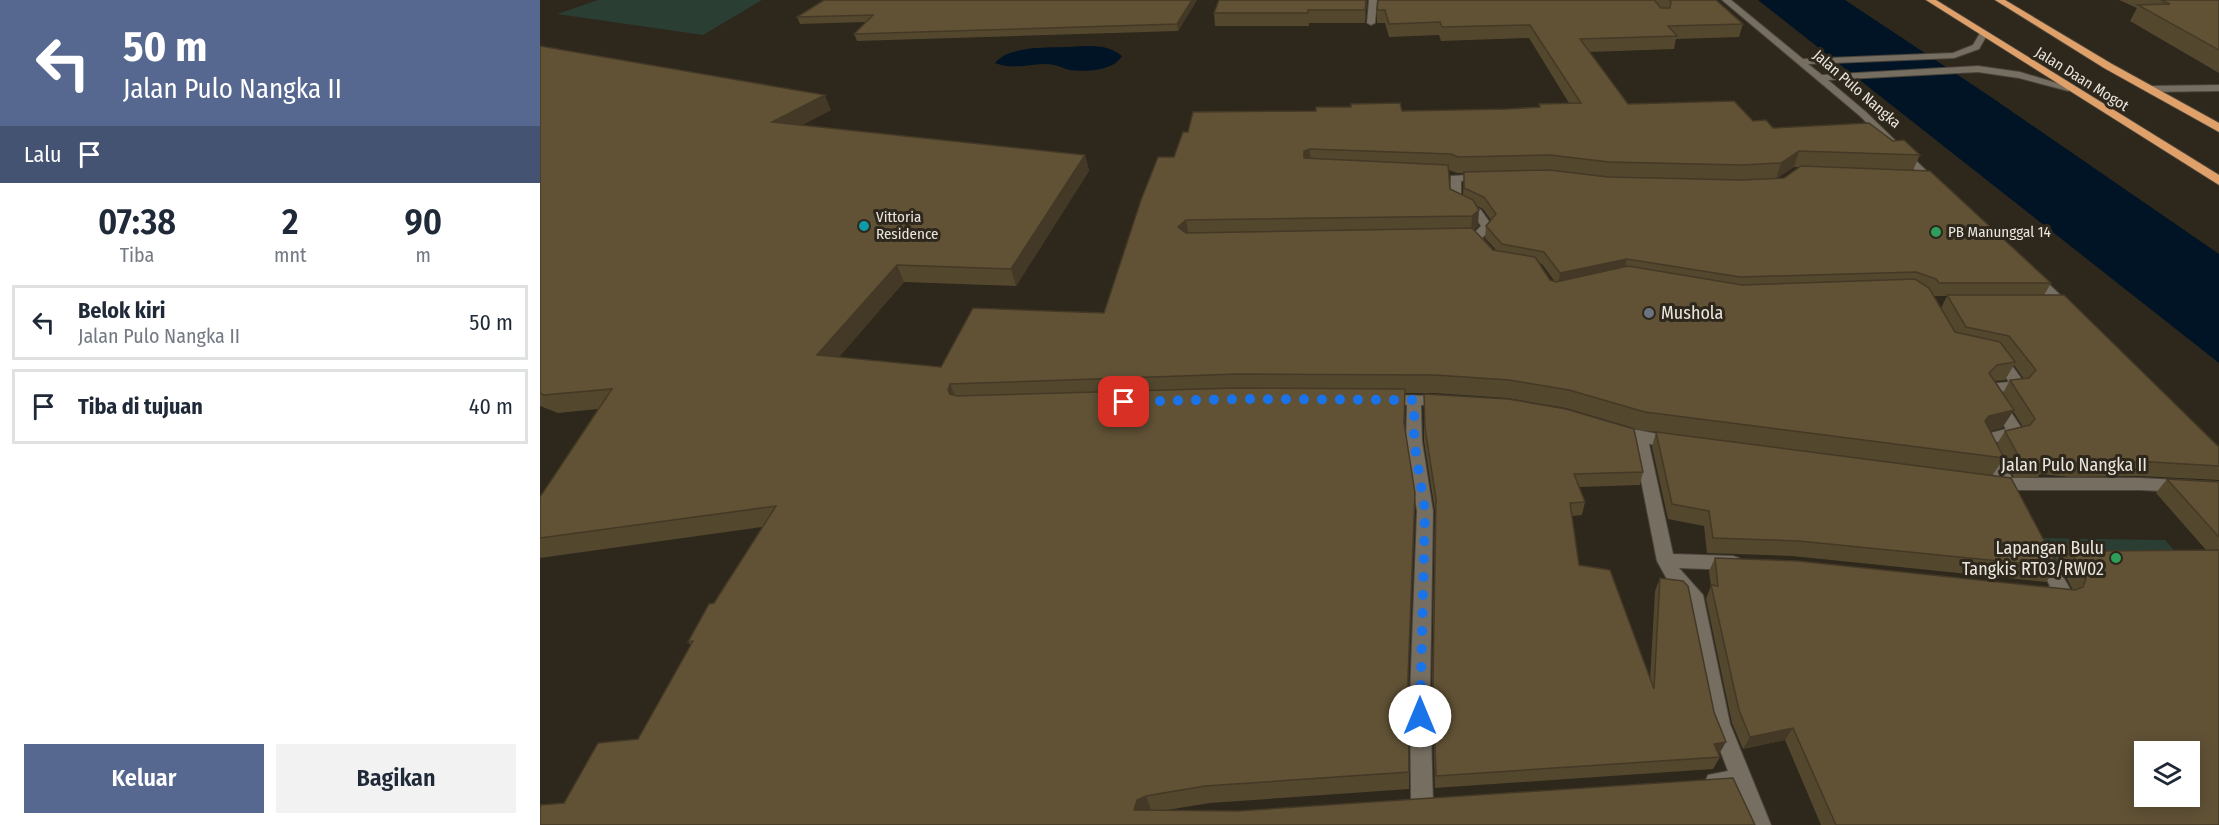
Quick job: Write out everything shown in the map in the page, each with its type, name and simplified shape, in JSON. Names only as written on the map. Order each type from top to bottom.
[{"type":"highway","name":"Jalan Daan Mogot","points":[[1930,0],[2219,181]]},
{"type":"highway","name":"Jalan Daan Mogot","points":[[1999,0],[2219,128]]},
{"type":"street","points":[[1371,23],[1373,0]]},
{"type":"street","name":"Jalan Pulo Nangka","points":[[1726,0],[1863,114],[1944,193]]},
{"type":"street","points":[[1802,62],[1954,55],[1976,47],[1983,35]]},
{"type":"street","points":[[1820,78],[1978,69],[2020,75],[2068,88]]},
{"type":"street","points":[[2149,89],[2219,88]]},
{"type":"street","points":[[1438,174],[1455,178],[1490,177]]},
{"type":"street","points":[[1905,176],[1928,177]]},
{"type":"street","points":[[1455,178],[1456,203],[1477,212],[1486,227],[1469,238],[1496,261]]},
{"type":"street","points":[[2027,271],[2076,318]]},
{"type":"street","points":[[2040,302],[2060,302]]},
{"type":"street","points":[[1985,352],[1996,354],[2019,385],[1988,388],[2016,432],[1984,440],[2018,506]]},
{"type":"street","points":[[1367,400],[1455,401]]},
{"type":"street","points":[[1414,400],[1414,441],[1425,511],[1420,695],[1422,803]]},
{"type":"street","points":[[1597,425],[1640,437],[1686,443]]},
{"type":"street","points":[[1640,437],[1666,561],[1674,576],[1694,595],[1720,724],[1760,825]]},
{"type":"street","name":"Jalan Pulo Nangka II","points":[[1973,482],[2007,486],[2140,484],[2219,488]]},
{"type":"street","points":[[2029,591],[2064,594],[2039,547]]},
{"type":"street","points":[[1666,561],[1746,563]]},
{"type":"street","points":[[1696,783],[1742,780]]},
{"type":"street","points":[[1399,804],[1445,801]]},
{"type":"green space","points":[[598,0],[762,0],[703,35],[557,14]]},
{"type":"green space","name":"Lapangan Bulu Tangkis RT03/RW02","points":[[2037,538],[2165,540],[2203,584],[2068,577]]},
{"type":"water","points":[[1758,0],[1845,0],[2219,254],[2219,363]]},
{"type":"water","points":[[1083,46],[1108,48],[1122,56],[1106,68],[1084,71],[1070,70],[1050,64],[1015,66],[995,63],[1012,52],[1036,48]]},
{"type":"building","points":[[824,0],[1192,0],[1177,24],[854,34],[873,15],[797,17]]},
{"type":"building","points":[[1219,0],[1366,0],[1365,10],[1308,10],[1308,13],[1214,13]]},
{"type":"building","points":[[1378,0],[1654,0],[1661,8],[1670,8],[1669,0],[1716,0],[1743,24],[1668,26],[1677,36],[1580,39],[1628,104],[1734,101],[1753,121],[1766,120],[1773,128],[1869,123],[1893,141],[1904,140],[1920,155],[1799,151],[1781,163],[1742,165],[1609,162],[1550,155],[1458,157],[1451,154],[1310,149],[1304,151],[1304,158],[1448,165],[1450,189],[1473,200],[1479,210],[1472,216],[1186,220],[1178,227],[1186,233],[1472,228],[1493,250],[1535,257],[1550,280],[1556,282],[1628,266],[1742,285],[1915,279],[1929,288],[1955,332],[2000,342],[2015,362],[1997,365],[1989,373],[2014,410],[1989,416],[1985,421],[2004,458],[1645,412],[1569,390],[1509,380],[1435,375],[1237,374],[950,384],[948,390],[950,394],[957,396],[1237,388],[1405,389],[1404,423],[1415,493],[1408,678],[1409,772],[1205,786],[1146,796],[1137,800],[1134,810],[1238,811],[1733,778],[1755,825],[540,825],[541,805],[564,803],[598,743],[638,739],[693,641],[688,642],[709,604],[714,603],[776,506],[540,538],[540,497],[612,389],[544,395],[540,393],[540,46],[825,95],[772,122],[1085,155],[1011,269],[897,265],[817,355],[941,367],[973,308],[1104,313],[1141,200],[1158,157],[1174,157],[1183,132],[1188,132],[1193,112],[1316,111],[1316,107],[1351,107],[1351,104],[1400,103],[1402,111],[1508,109],[1540,107],[1539,104],[1581,103],[1530,25],[1442,27],[1440,22],[1389,24],[1385,10],[1377,10]]},
{"type":"building","points":[[2161,0],[2219,0],[2219,50],[2138,5],[2170,4]]},
{"type":"building","points":[[1801,166],[1930,171],[2051,283],[1939,283],[1936,279],[1916,272],[1740,277],[1627,259],[1560,273],[1544,252],[1502,244],[1486,226],[1496,214],[1484,197],[1464,188],[1464,172],[1549,170],[1608,177],[1741,180],[1784,178]]},
{"type":"building","points":[[1947,295],[2064,295],[2219,447],[2219,466],[2045,460],[2047,464],[2023,464],[2005,431],[2030,425],[2035,419],[2010,380],[2029,378],[2036,370],[2009,336],[1966,327]]},
{"type":"building","points":[[1424,394],[1508,399],[1566,409],[1634,429],[1643,472],[1574,474],[1585,502],[1570,503],[1579,565],[1610,570],[1654,689],[1660,578],[1683,581],[1688,586],[1714,712],[1726,742],[1714,744],[1720,757],[1436,776],[1433,682],[1436,498],[1425,428]]},
{"type":"building","points":[[1656,432],[2011,478],[2058,567],[1799,541],[1713,538],[1709,511],[1672,504]]},
{"type":"building","points":[[2167,479],[2219,482],[2219,537]]},
{"type":"building","points":[[2067,544],[2096,545],[2100,551],[2219,550],[2219,825],[1836,825],[1793,728],[1750,737],[1739,710],[1711,585],[1718,586],[1715,558],[1798,561],[2075,590],[2083,587],[2086,579]]},
{"type":"place","name":"Vittoria Residence","points":[[864,226]]},
{"type":"place","name":"PB Manunggal 14","points":[[1936,232]]},
{"type":"place","name":"Mushola","points":[[1649,313]]},
{"type":"place","name":"Lapangan Bulu Tangkis RT03/RW02","points":[[2116,558]]},
{"type":"route","points":[[1124,402],[1239,399],[1414,400],[1414,441],[1425,511],[1420,716]]}]
